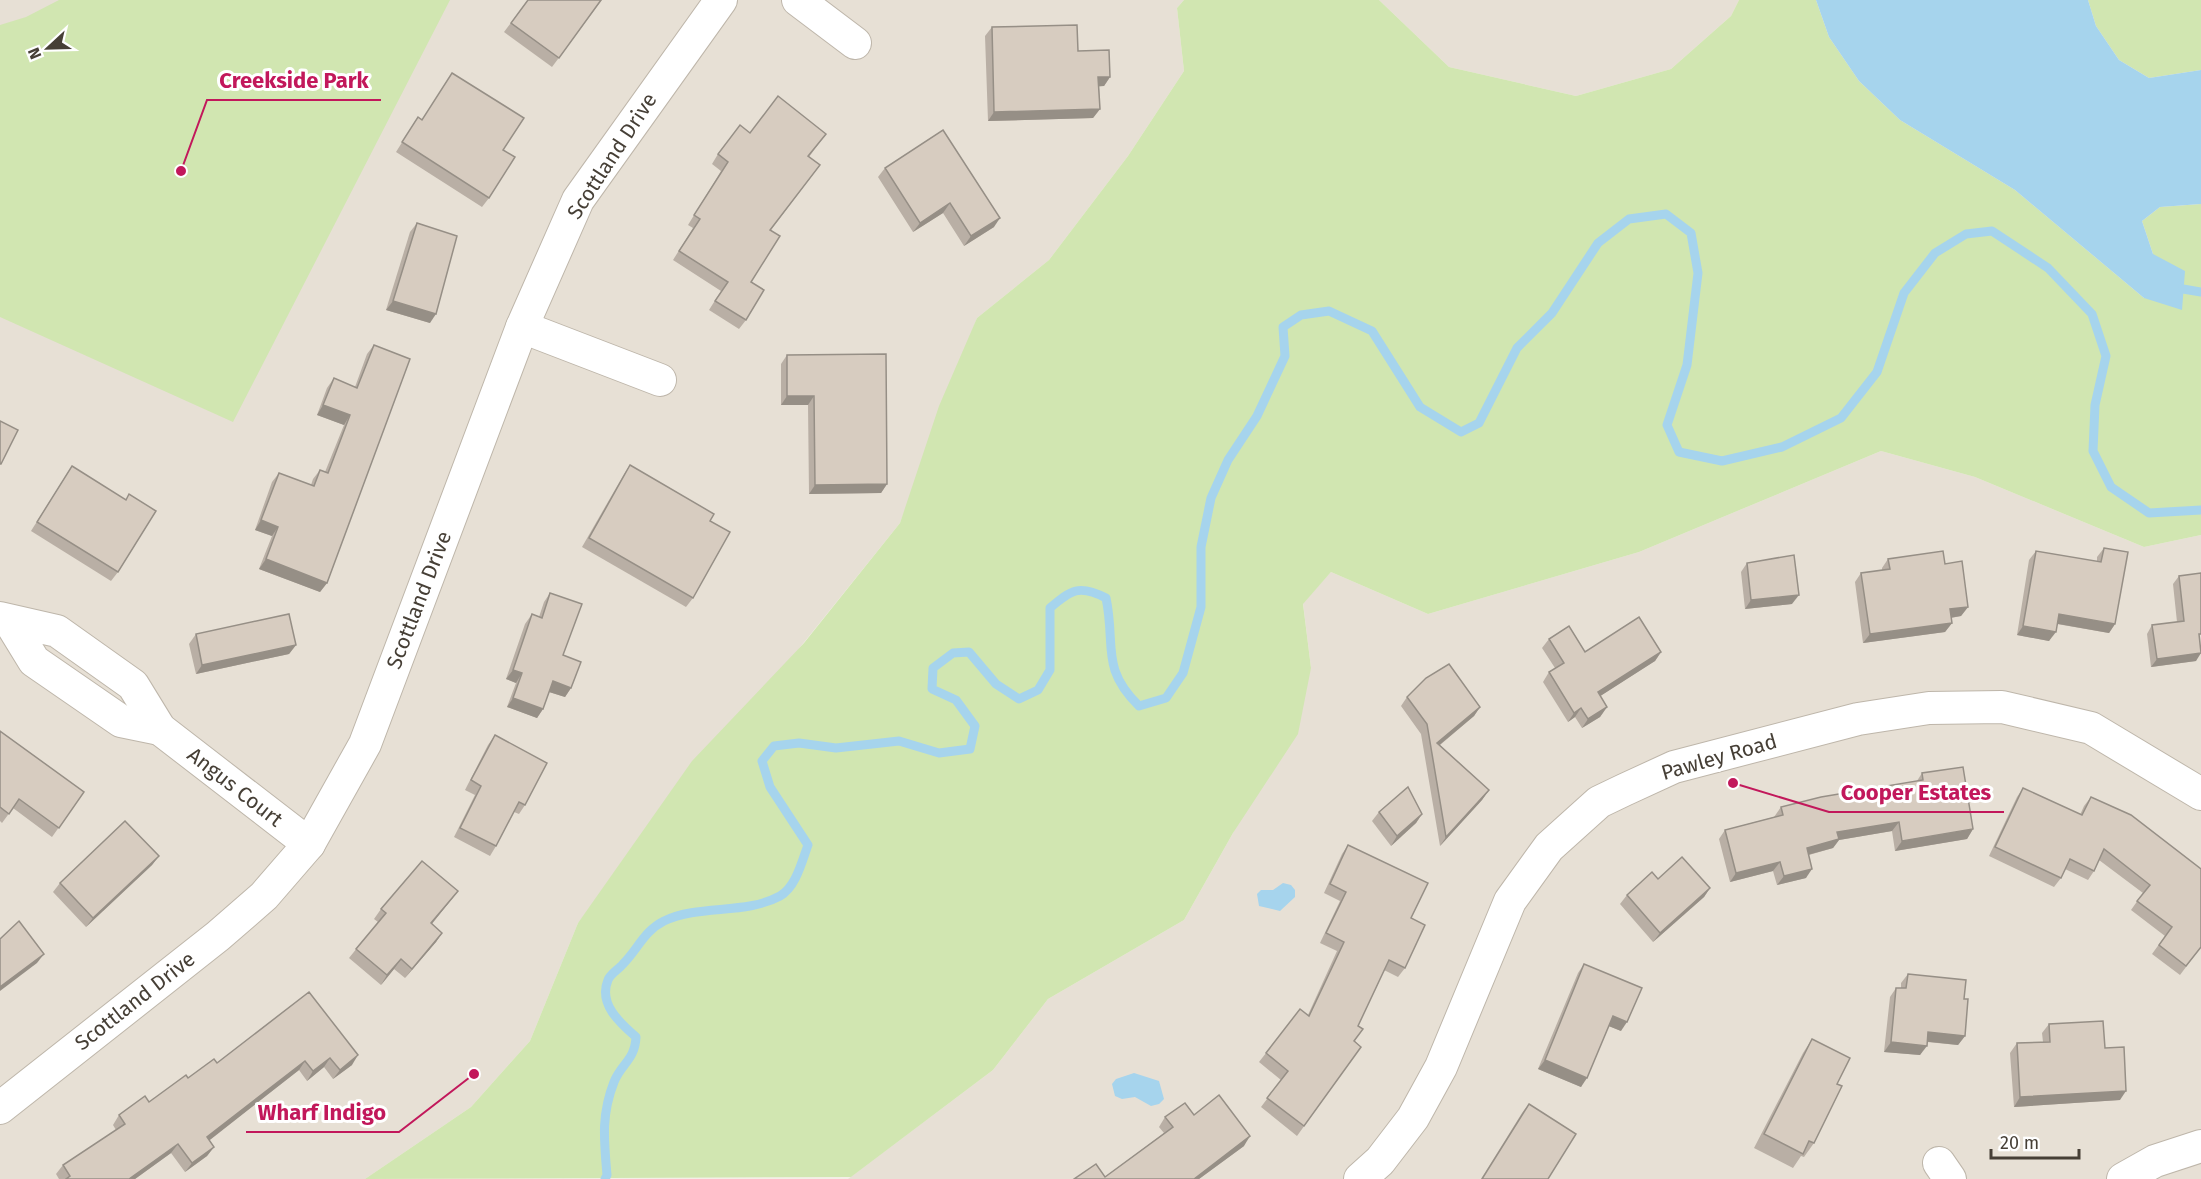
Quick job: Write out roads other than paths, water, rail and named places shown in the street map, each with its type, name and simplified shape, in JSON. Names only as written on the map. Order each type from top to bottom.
[{"type":"street","name":"Scottland Drive","points":[[0,1108],[256,903],[309,844],[365,744],[522,327],[578,200],[721,0]]},
{"type":"street","points":[[798,0],[855,43]]},
{"type":"street","points":[[522,327],[660,380]]},
{"type":"street","name":"Angus Court","points":[[5,620],[57,631],[133,686],[160,729],[309,844]]},
{"type":"street","name":"Pawley Road","points":[[1360,1179],[1380,1161],[1413,1118],[1441,1067],[1510,901],[1549,847],[1599,802],[1674,767],[1858,719],[1929,708],[2002,707],[2091,728],[2201,794]]},
{"type":"street","points":[[2123,1179],[2155,1161],[2201,1146]]},
{"type":"water","points":[[1816,0],[2088,0],[2096,26],[2119,60],[2149,78],[2201,70],[2201,204],[2160,207],[2142,221],[2153,254],[2185,271],[2182,310],[2144,298],[2015,190],[1900,120],[1859,81],[1829,37]]},
{"type":"water","points":[[1283,883],[1291,885],[1295,890],[1295,897],[1280,911],[1259,906],[1257,894],[1261,890],[1273,890]]},
{"type":"water","points":[[1134,1073],[1159,1081],[1164,1099],[1159,1104],[1151,1106],[1135,1097],[1122,1099],[1115,1096],[1112,1084],[1116,1079]]},
{"type":"waterway","points":[[605,1179],[607,1175],[605,1150],[607,1106],[614,1082],[633,1051],[636,1037],[623,1026],[608,1005],[606,997],[608,980],[646,935],[664,921],[692,913],[752,906],[786,892],[798,873],[808,845],[770,787],[762,761],[774,746],[799,743],[836,748],[899,741],[939,753],[970,749],[975,726],[956,700],[932,689],[933,668],[953,653],[969,652],[996,684],[1019,699],[1038,690],[1050,670],[1050,608],[1070,593],[1082,590],[1106,598],[1114,668],[1127,692],[1139,706],[1166,698],[1183,673],[1201,607],[1201,547],[1211,498],[1228,460],[1257,416],[1285,356],[1283,327],[1301,315],[1329,311],[1372,331],[1420,407],[1461,432],[1479,423],[1517,348],[1552,313],[1598,243],[1629,219],[1666,214],[1691,233],[1698,273],[1687,365],[1667,425],[1679,452],[1722,461],[1782,447],[1841,418],[1877,372],[1904,293],[1935,253],[1966,234],[1992,231],[2048,268],[2092,314],[2106,356],[2095,405],[2093,451],[2111,487],[2149,513],[2201,510]]},
{"type":"waterway","points":[[2183,289],[2201,292]]},
{"type":"place","name":"Creekside Park","points":[[181,171]]},
{"type":"place","name":"Cooper Estates","points":[[1733,783]]},
{"type":"place","name":"Wharf Indigo","points":[[474,1074]]}]
